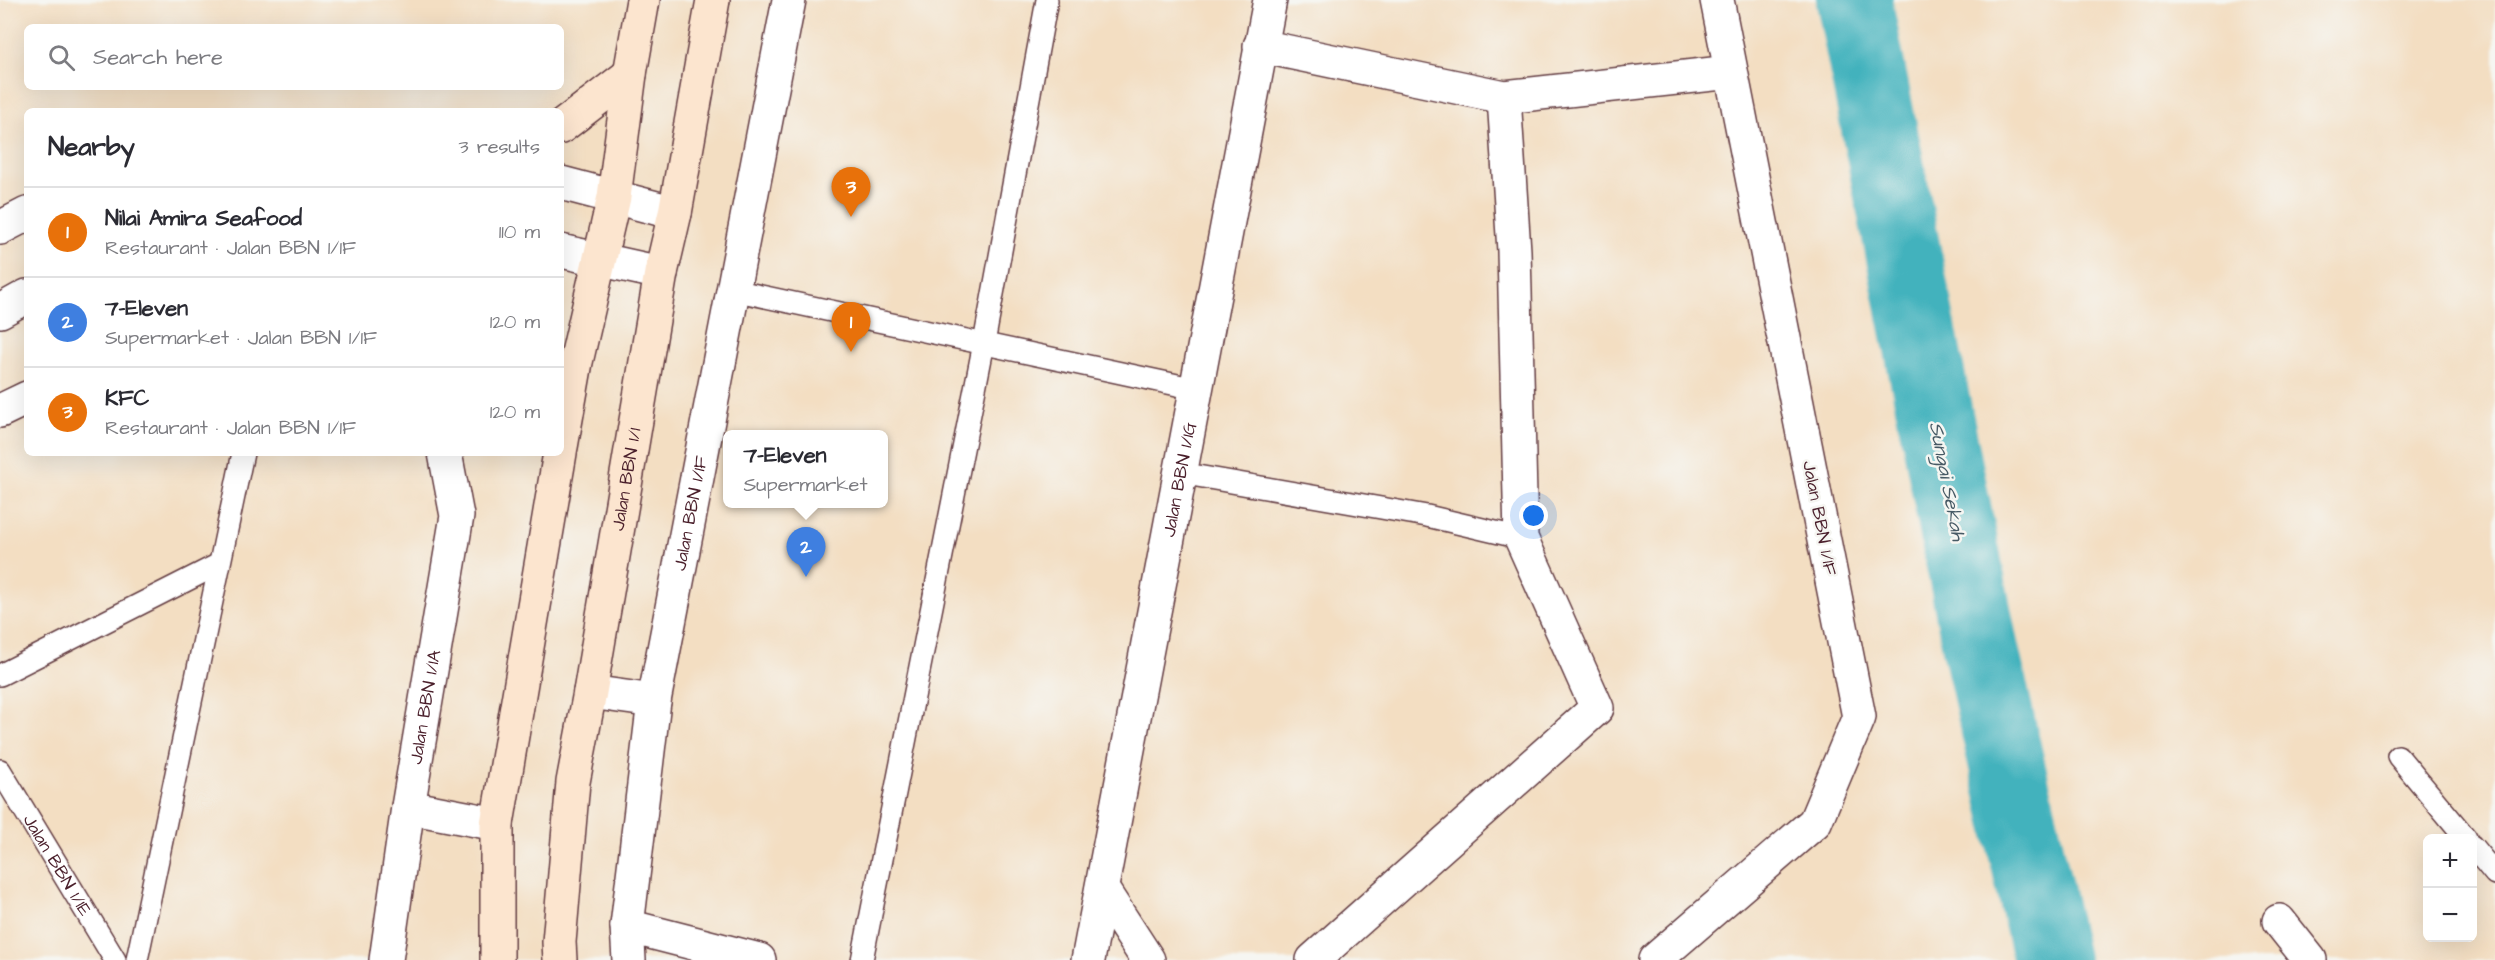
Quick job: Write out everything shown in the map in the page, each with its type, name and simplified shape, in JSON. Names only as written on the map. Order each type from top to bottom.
[{"type":"street","points":[[564,404],[568,347],[600,261],[614,197],[630,74],[643,0]]},
{"type":"street","name":"Jalan BBN 1/1","points":[[560,960],[559,942],[573,782],[661,273],[675,213],[713,0]]},
{"type":"street","name":"Jalan BBN 1/1F","points":[[628,960],[627,926],[654,701],[789,0]]},
{"type":"street","name":"Jalan BBN 1/1G","points":[[1088,960],[1270,0]]},
{"type":"street","name":"Jalan BBN 1/1F","points":[[1654,960],[1815,822],[1859,717],[1717,0]]},
{"type":"street","points":[[1260,46],[1504,98],[1731,72]]},
{"type":"street","points":[[564,126],[630,74]]},
{"type":"street","points":[[1313,960],[1597,708],[1521,538],[1514,251],[1504,98]]},
{"type":"street","points":[[564,184],[675,213]]},
{"type":"street","points":[[0,228],[24,216]]},
{"type":"street","points":[[564,253],[661,273]]},
{"type":"street","points":[[0,311],[24,298]]},
{"type":"street","points":[[0,411],[24,399]]},
{"type":"street","name":"Jalan BBN 1/1A","points":[[386,960],[408,807],[457,516],[446,456]]},
{"type":"street","points":[[497,960],[497,824],[559,456]]},
{"type":"street","points":[[590,692],[654,701]]},
{"type":"street","points":[[408,807],[497,824]]},
{"type":"street","points":[[1102,889],[1148,960]]},
{"type":"street","points":[[2279,921],[2310,960]]},
{"type":"street","points":[[627,926],[759,960]]},
{"type":"lane","points":[[862,960],[984,343],[1047,0]]},
{"type":"lane","points":[[733,290],[1196,389]]},
{"type":"lane","points":[[137,960],[242,456]]},
{"type":"lane","points":[[1180,473],[1427,516],[1521,538]]},
{"type":"lane","points":[[0,675],[219,564]]},
{"type":"lane","points":[[2398,756],[2463,834]]},
{"type":"lane","name":"Jalan BBN 1/1E","points":[[0,770],[115,960]]},
{"type":"lane","points":[[2477,852],[2495,874]]},
{"type":"waterway","name":"Sungai Sekah","points":[[1854,0],[1980,646],[2051,960]]},
{"type":"place","name":"KFC","points":[[851,217]]},
{"type":"place","name":"Nilai Amira Seafood","points":[[851,352]]},
{"type":"place","name":"7-Eleven","points":[[806,577]]}]
